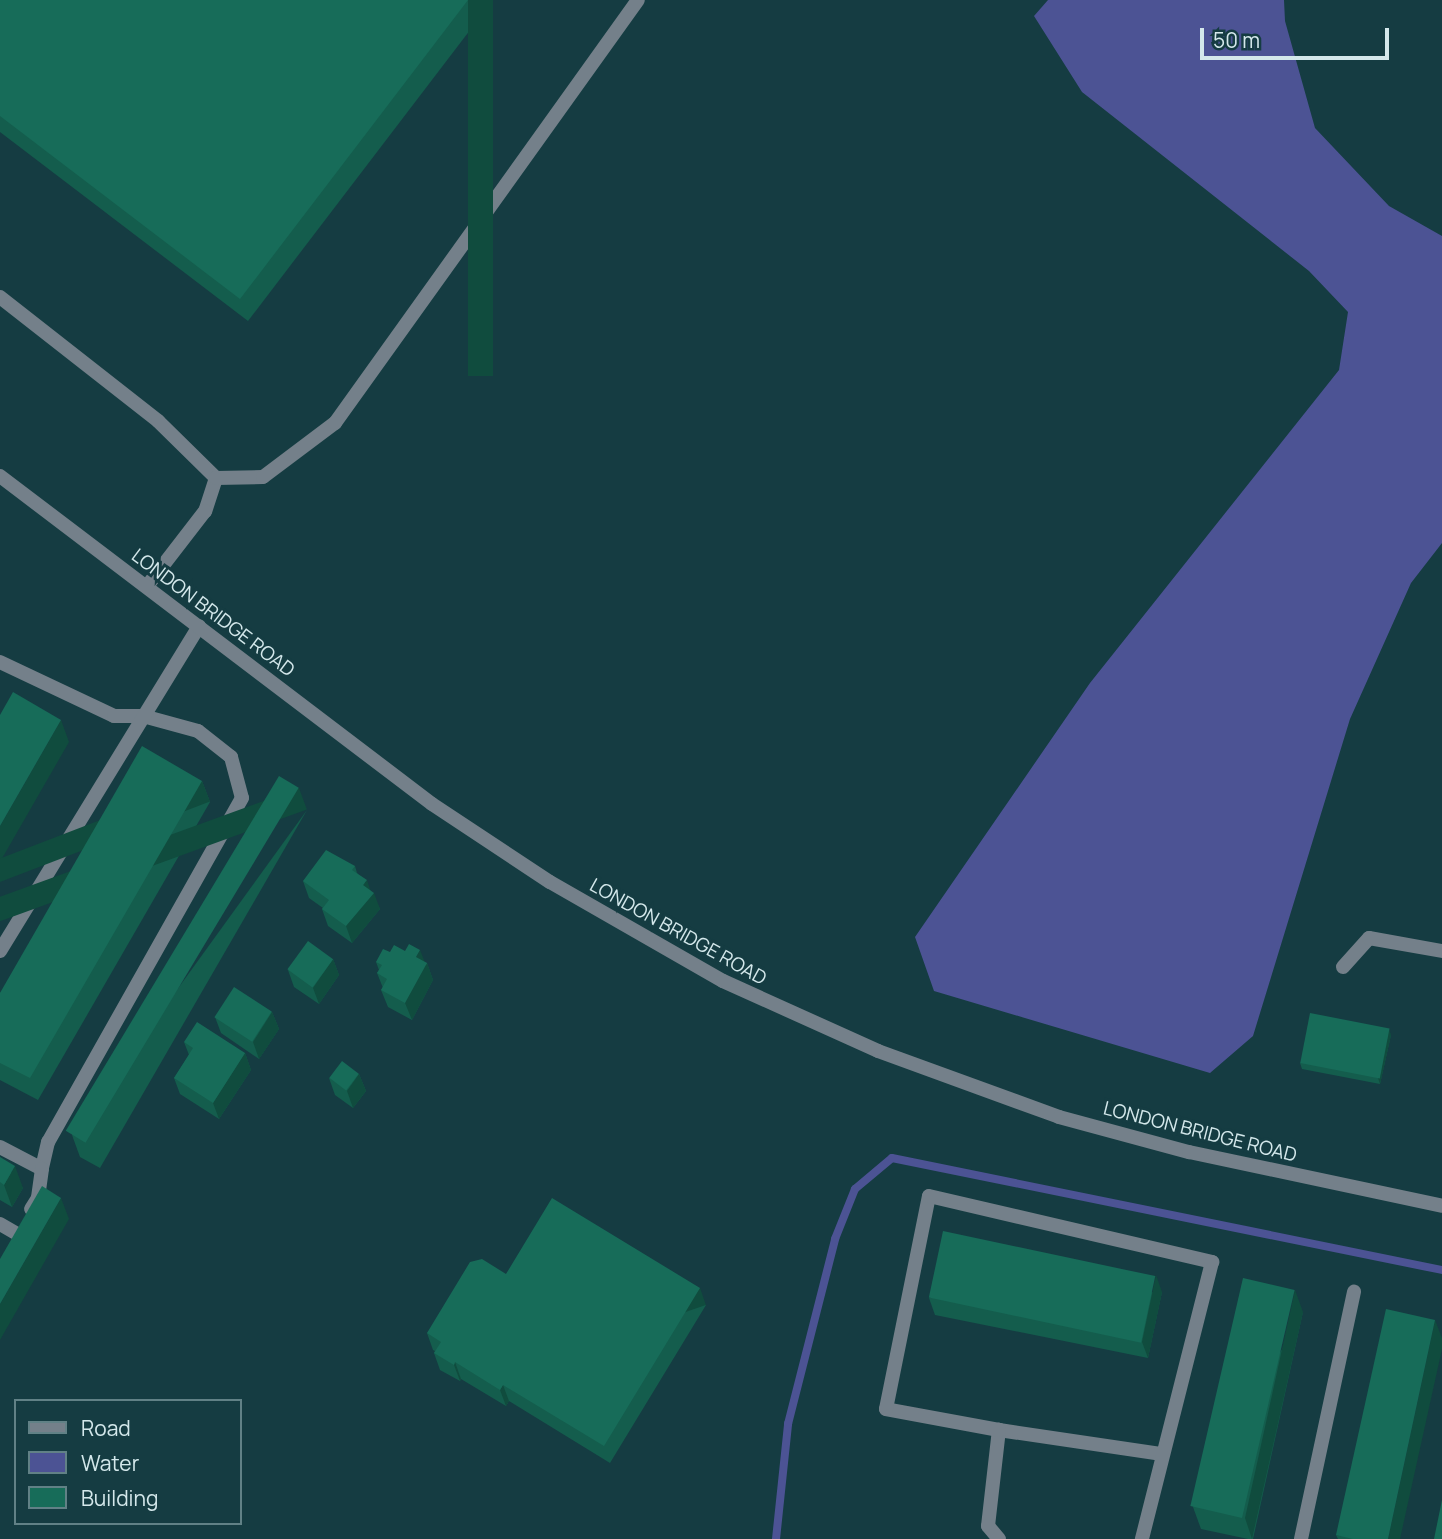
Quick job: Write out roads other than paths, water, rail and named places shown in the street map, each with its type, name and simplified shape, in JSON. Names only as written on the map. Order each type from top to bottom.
[{"type":"street","points":[[0,297],[158,421],[216,478],[263,477],[335,422],[638,0]]},
{"type":"street","name":"LONDON BRIDGE ROAD","points":[[0,476],[432,804],[498,850],[662,948],[788,1012],[891,1056],[1059,1117],[1189,1152],[1442,1206]]},
{"type":"street","points":[[147,586],[205,511],[216,478]]},
{"type":"street","points":[[0,951],[199,626]]},
{"type":"street","points":[[0,662],[114,716],[143,716],[198,731],[231,757],[242,798],[48,1142],[38,1198],[14,1239],[0,1224]]},
{"type":"street","points":[[1343,967],[1369,938],[1442,951]]},
{"type":"street","points":[[0,1146],[42,1169]]},
{"type":"street","points":[[1142,1539],[1212,1262],[929,1196],[886,1409],[999,1430],[1162,1454]]},
{"type":"street","points":[[1301,1539],[1354,1292]]},
{"type":"street","points":[[999,1430],[988,1526],[999,1539]]},
{"type":"water","points":[[1048,0],[1284,0],[1285,21],[1315,128],[1389,206],[1442,236],[1442,543],[1411,583],[1350,719],[1253,1036],[1210,1073],[934,991],[915,937],[1090,683],[1339,370],[1348,312],[1309,271],[1082,92],[1034,16]]},
{"type":"waterway","points":[[776,1539],[788,1424],[835,1239],[855,1189],[892,1158],[1442,1270]]}]
